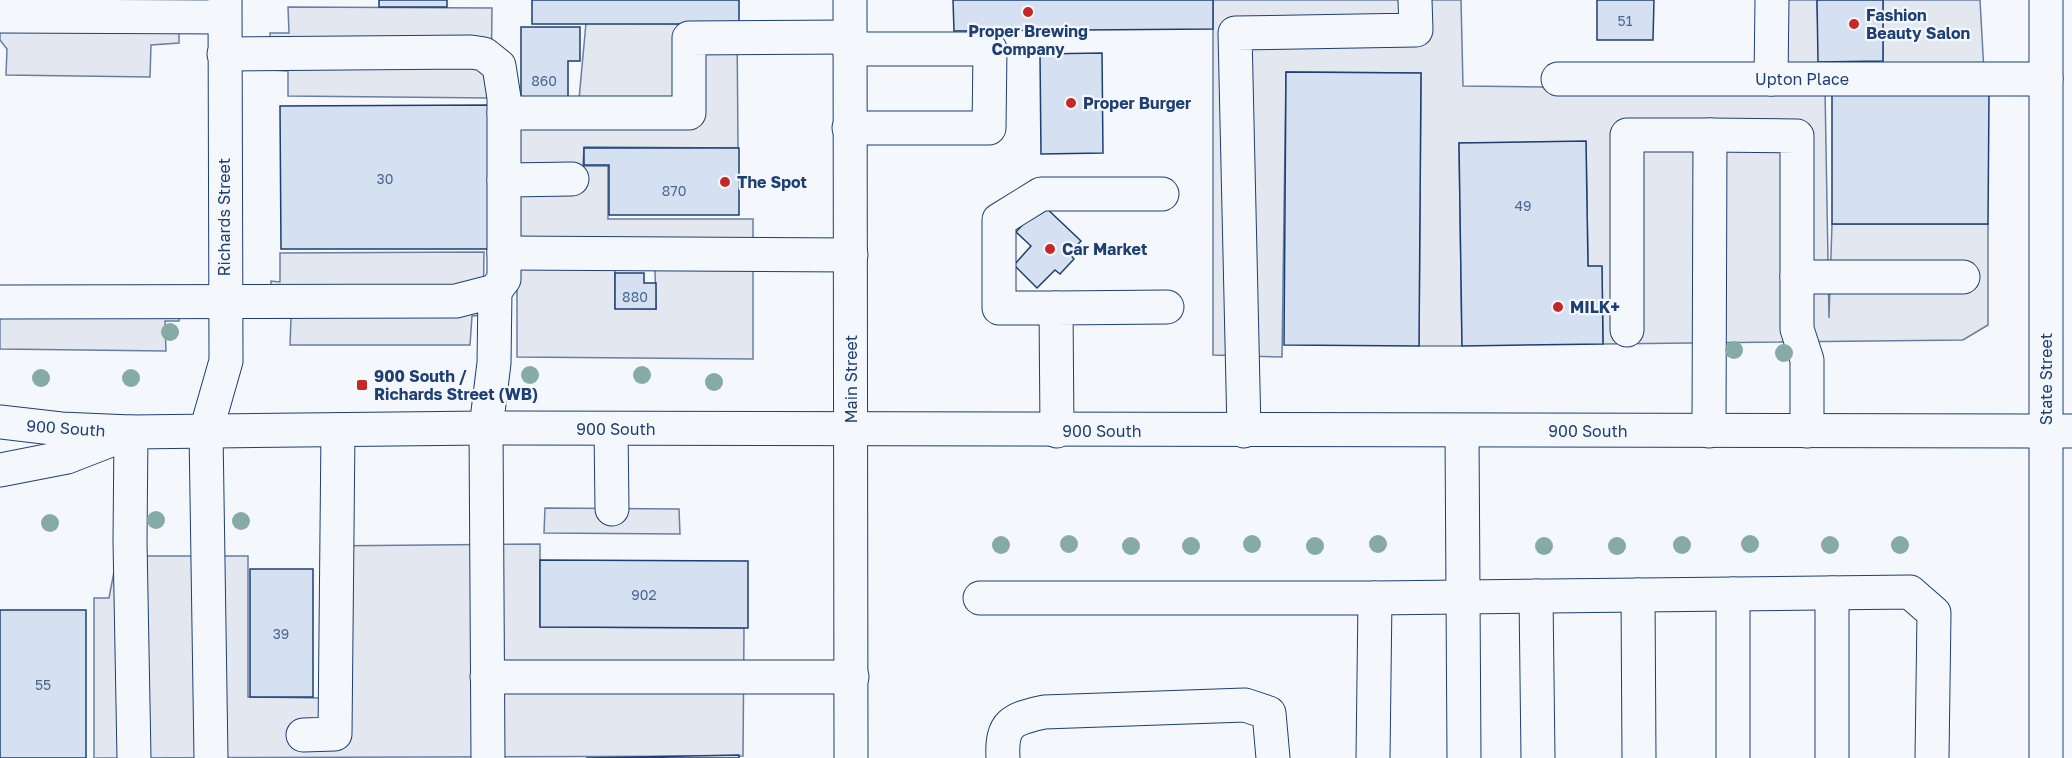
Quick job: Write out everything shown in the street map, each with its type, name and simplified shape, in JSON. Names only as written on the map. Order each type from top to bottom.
[{"type":"street","name":"Main Street","points":[[850,0],[851,758]]},
{"type":"street","points":[[1244,431],[1236,33],[1416,30],[1415,0]]},
{"type":"street","points":[[1771,79],[1772,0]]},
{"type":"street","name":"State Street","points":[[2046,0],[2046,80],[2059,431],[2046,758]]},
{"type":"street","points":[[0,16],[224,8]]},
{"type":"street","name":"Richards Street","points":[[211,758],[206,431],[226,361],[224,8]]},
{"type":"street","points":[[504,113],[689,113],[689,38],[990,49],[989,128],[849,128]]},
{"type":"street","points":[[224,54],[471,52],[484,54],[499,66],[504,113],[504,279],[495,291],[494,363],[486,428],[488,758]]},
{"type":"street","name":"Upton Place","points":[[1558,79],[2046,80]]},
{"type":"street","points":[[1627,330],[1627,135],[1797,136],[1797,329],[1807,360],[1807,431]]},
{"type":"street","points":[[1709,431],[1710,135]]},
{"type":"street","points":[[504,180],[572,179]]},
{"type":"street","points":[[1162,194],[1041,194],[999,220],[999,308],[1167,307]]},
{"type":"street","points":[[504,253],[851,255]]},
{"type":"street","points":[[1797,277],[1963,277]]},
{"type":"street","points":[[0,302],[456,301],[495,291]]},
{"type":"street","points":[[1056,308],[1056,431]]},
{"type":"street","name":"900 South","points":[[0,422],[61,429],[131,432],[486,428],[851,431],[2059,431]]},
{"type":"street","points":[[611,429],[612,509]]},
{"type":"street","points":[[303,735],[335,734],[339,430]]},
{"type":"street","points":[[1462,431],[1464,758]]},
{"type":"street","points":[[131,432],[130,541],[134,758]]},
{"type":"street","name":"900 South","points":[[0,470],[68,458],[131,432]]},
{"type":"street","points":[[980,598],[1375,598],[1910,592],[1934,613],[1932,758]]},
{"type":"street","points":[[1832,593],[1832,758]]},
{"type":"street","points":[[1733,594],[1733,758]]},
{"type":"street","points":[[1638,595],[1639,758]]},
{"type":"street","points":[[1536,596],[1538,758]]},
{"type":"street","points":[[1373,758],[1375,598]]},
{"type":"street","points":[[487,677],[852,677]]},
{"type":"street","points":[[1003,758],[1002,745],[1006,727],[1017,718],[1044,712],[1245,705],[1269,713],[1273,758]]},
{"type":"shaded area","points":[[0,0],[179,4],[179,43],[151,45],[150,77],[6,75],[7,49],[0,40]]},
{"type":"shaded area","points":[[1213,0],[1461,0],[1463,86],[1764,90],[1764,0],[1817,0],[1819,62],[1883,61],[1883,0],[1980,0],[1985,90],[1825,90],[1829,318],[1832,224],[1988,224],[1988,325],[1963,340],[1603,344],[1602,267],[1588,266],[1586,142],[1459,143],[1462,346],[1419,346],[1421,73],[1286,72],[1282,357],[1213,355]]},
{"type":"shaded area","points":[[288,7],[492,8],[491,98],[288,96],[288,71],[271,70],[270,33],[289,33]]},
{"type":"shaded area","points":[[586,23],[737,24],[738,148],[584,147],[583,166],[608,166],[608,219],[753,219],[753,359],[517,357],[517,99],[579,99]],"holes":[[[615,269],[655,270],[656,309],[615,308]]]},
{"type":"shaded area","points":[[484,252],[483,315],[472,316],[470,345],[290,345],[291,318],[271,318],[271,281],[280,282],[280,253]]},
{"type":"shaded area","points":[[179,286],[179,321],[165,321],[166,351],[0,349],[0,287]]},
{"type":"shaded area","points":[[545,508],[679,509],[680,534],[544,533]]},
{"type":"shaded area","points":[[540,544],[540,627],[744,628],[743,756],[94,758],[94,598],[109,598],[117,556],[248,556],[248,697],[321,698],[321,546]]},
{"type":"building","points":[[379,0],[447,0],[447,7],[379,7]]},
{"type":"building","points":[[532,0],[739,0],[739,24],[532,24]]},
{"type":"building","points":[[953,0],[1213,0],[1213,29],[954,31]]},
{"type":"building","points":[[1597,0],[1654,0],[1653,40],[1597,40]]},
{"type":"building","points":[[1817,0],[1883,0],[1883,61],[1818,62]]},
{"type":"building","points":[[521,27],[580,27],[580,61],[568,61],[568,99],[521,99]]},
{"type":"building","name":"Proper Burger","points":[[1102,53],[1103,153],[1041,154],[1040,54]]},
{"type":"building","points":[[1286,72],[1421,73],[1419,346],[1284,345]]},
{"type":"building","points":[[1832,95],[1989,95],[1988,224],[1832,224]]},
{"type":"building","points":[[489,105],[489,249],[281,249],[280,106]]},
{"type":"building","points":[[1586,141],[1588,266],[1602,266],[1603,344],[1462,346],[1459,143]]},
{"type":"building","points":[[584,148],[739,148],[739,215],[609,215],[609,165],[584,165]]},
{"type":"building","name":"Car Market","points":[[1042,204],[1081,241],[1069,253],[1074,259],[1060,274],[1055,270],[1037,288],[1014,265],[1031,246],[1016,232]]},
{"type":"building","points":[[615,273],[644,273],[644,283],[656,283],[656,309],[615,309]]},
{"type":"building","points":[[540,560],[748,561],[748,628],[540,627]]},
{"type":"building","points":[[250,569],[313,569],[313,697],[250,697]]},
{"type":"building","points":[[0,610],[86,610],[86,758],[0,758]]},
{"type":"building","points":[[739,755],[739,758],[586,758]]},
{"type":"place","name":"Proper Brewing Company","points":[[1028,12]]},
{"type":"place","name":"Fashion Beauty Salon","points":[[1854,24]]},
{"type":"place","name":"Proper Burger","points":[[1071,103]]},
{"type":"place","name":"The Spot","points":[[725,182]]},
{"type":"place","name":"Car Market","points":[[1050,249]]},
{"type":"place","name":"MILK+","points":[[1558,307]]},
{"type":"place","name":"900 South / Richards Street (WB)","points":[[362,385]]}]
